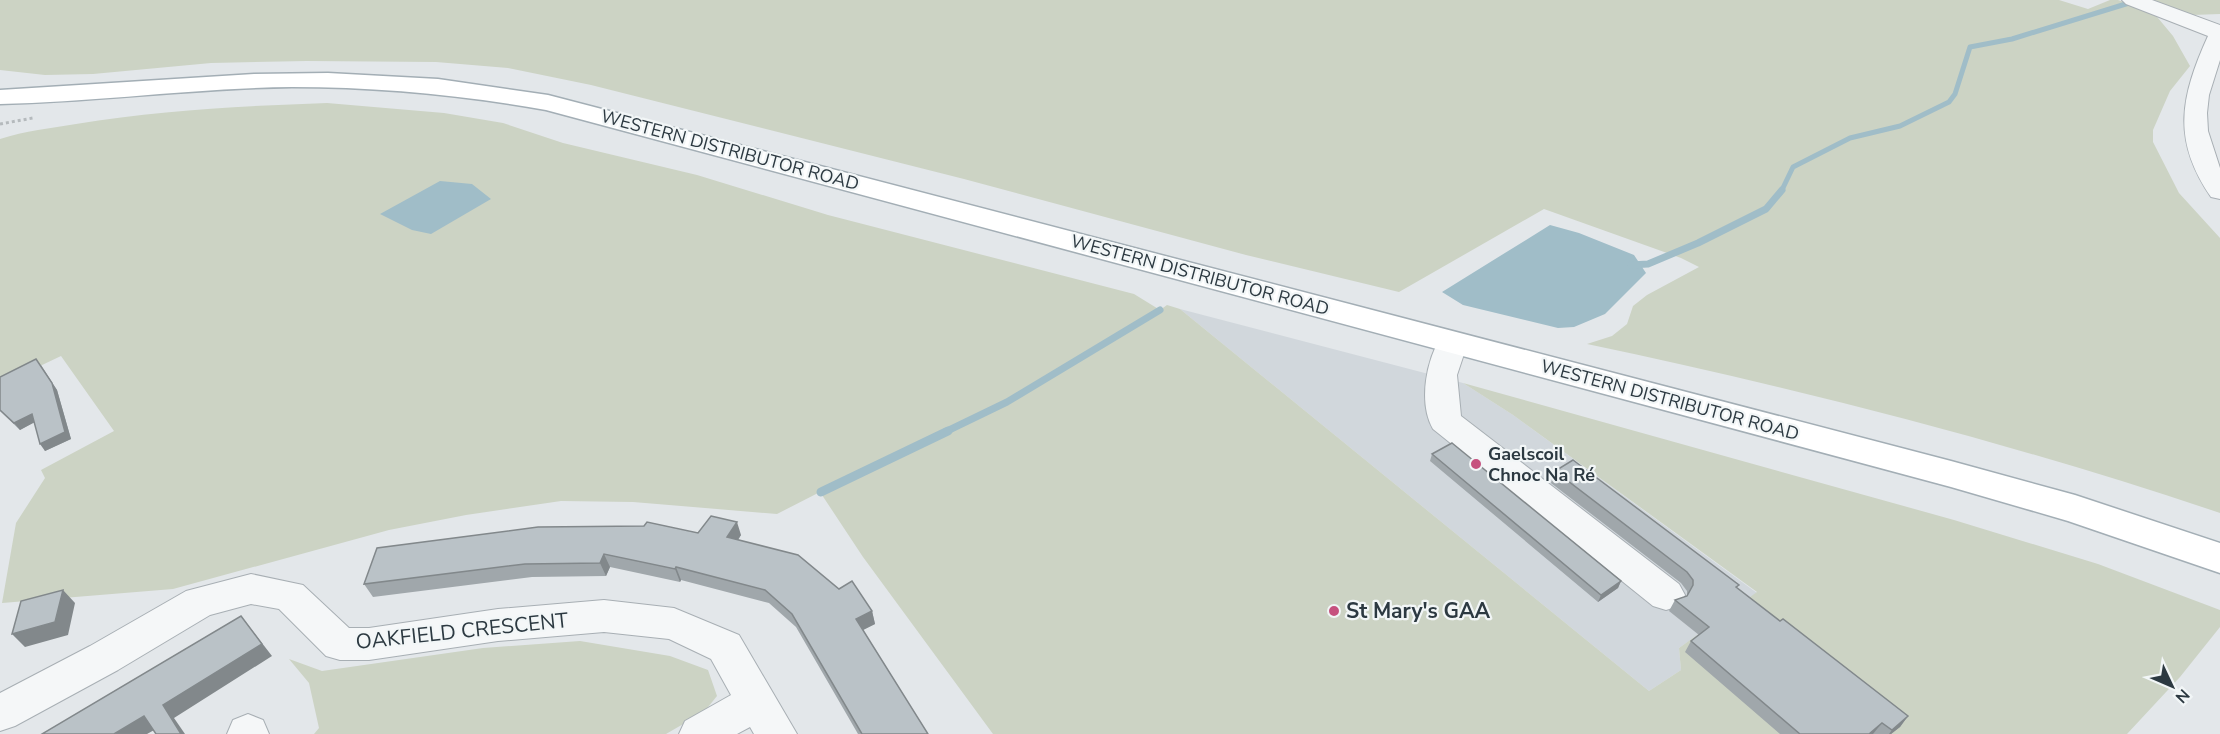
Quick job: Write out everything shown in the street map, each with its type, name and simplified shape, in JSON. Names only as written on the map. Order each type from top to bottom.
[{"type":"main road","name":"WESTERN DISTRIBUTOR ROAD","points":[[0,96],[256,81],[342,81],[423,85],[524,98],[630,124],[1963,477],[2085,513],[2220,558]]},
{"type":"main road","name":"WESTERN DISTRIBUTOR ROAD","points":[[0,116],[165,87]]},
{"type":"street","points":[[2133,0],[2220,33],[2201,76],[2194,121],[2199,149],[2220,192]]},
{"type":"street","points":[[1453,342],[1441,375],[1445,421],[1666,595]]},
{"type":"street","name":"OAKFIELD CRESCENT","points":[[0,713],[104,658],[200,602],[251,589],[290,596],[340,644],[369,644],[498,625],[604,615],[675,624],[725,647],[767,718],[700,734]]},
{"type":"path","points":[[0,124],[35,117]]},
{"type":"shaded area","name":"Gaelscoil Chnoc Na Ré","points":[[1180,309],[1463,383],[1513,415],[1757,593],[1679,648],[1681,670],[1649,691]]},
{"type":"green space","points":[[0,0],[2059,0],[2088,9],[2110,0],[2118,0],[2153,12],[2173,36],[2190,66],[2170,91],[2153,130],[2153,142],[2179,193],[2220,238],[2220,513],[2064,463],[1906,419],[1587,344],[1612,336],[1627,324],[1633,306],[1647,295],[1699,267],[1681,258],[1544,209],[1399,292],[1246,255],[964,179],[591,85],[508,68],[436,62],[307,61],[211,63],[93,74],[45,75],[0,70]]},
{"type":"green space","points":[[2146,0],[2220,0],[2220,14],[2192,15]]},
{"type":"green space","points":[[327,103],[444,113],[503,123],[563,143],[697,175],[828,215],[1134,294],[1160,310],[1167,305],[1180,309],[1649,691],[1681,670],[1679,648],[1757,592],[1513,415],[1463,383],[1954,520],[2098,564],[2220,610],[2220,627],[2180,677],[2127,734],[993,734],[863,557],[820,492],[777,514],[633,502],[561,501],[466,515],[389,530],[173,589],[2,603],[16,523],[45,478],[41,470],[114,431],[61,356],[0,385],[0,139],[38,130],[139,115],[233,107]]},
{"type":"green space","points":[[580,641],[670,656],[708,670],[717,696],[704,712],[666,734],[314,734],[319,728],[309,683],[289,659],[322,671],[483,648]]},
{"type":"water","points":[[440,181],[472,184],[491,199],[431,234],[412,230],[380,214]]},
{"type":"water","points":[[1550,225],[1579,233],[1634,255],[1646,273],[1605,314],[1574,327],[1558,328],[1463,305],[1442,292]]},
{"type":"building","points":[[36,359],[52,383],[65,432],[40,444],[32,414],[14,423],[0,410],[0,377]]},
{"type":"building","points":[[1452,443],[1621,581],[1601,595],[1432,454]]},
{"type":"building","points":[[1573,460],[1739,585],[1736,587],[1780,621],[1783,619],[1908,716],[1892,730],[1882,723],[1869,734],[1800,734],[1691,641],[1709,627],[1675,600],[1687,596],[1693,580],[1687,572],[1555,471]]},
{"type":"building","points":[[711,516],[737,522],[727,537],[798,555],[839,589],[852,581],[872,611],[856,619],[928,734],[862,734],[792,614],[765,590],[676,567],[675,569],[604,554],[600,563],[525,564],[364,584],[377,548],[538,527],[644,526],[647,522],[698,533]]},
{"type":"building","points":[[63,590],[55,622],[12,634],[21,601]]},
{"type":"building","points":[[241,616],[262,644],[163,705],[181,734],[156,734],[144,716],[114,734],[42,734]]},
{"type":"waterway","points":[[1782,190],[1793,167],[1850,138],[1900,126],[1949,102],[1955,94],[1970,47],[2012,39],[2129,3]]},
{"type":"waterway","points":[[1631,265],[1648,264],[1698,243],[1766,209],[1782,190]]},
{"type":"waterway","points":[[945,432],[1007,402],[1160,310]]},
{"type":"waterway","points":[[821,492],[948,431]]},
{"type":"place","name":"Gaelscoil Chnoc Na Ré","points":[[1476,464]]},
{"type":"place","name":"St Mary's GAA","points":[[1334,611]]}]
